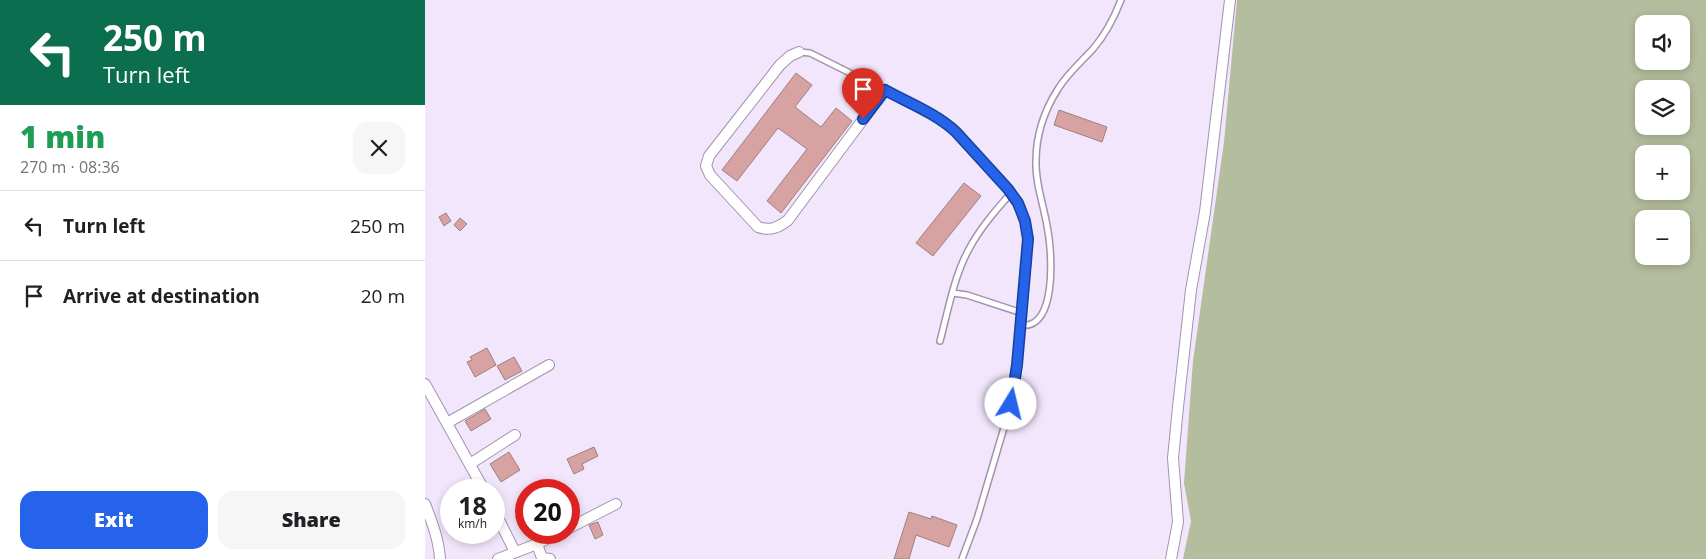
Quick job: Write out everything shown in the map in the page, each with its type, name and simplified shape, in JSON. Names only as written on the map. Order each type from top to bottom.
[{"type":"street","points":[[1171,559],[1178,522],[1173,458],[1178,407],[1191,290],[1205,212],[1230,0]]},
{"type":"street","points":[[799,52],[790,56],[780,65],[709,156],[706,166],[710,175],[758,227],[766,230],[779,227],[787,220],[885,90]]},
{"type":"street","points":[[447,423],[549,365]]},
{"type":"street","points":[[425,384],[478,479]]},
{"type":"street","points":[[470,464],[515,435]]},
{"type":"street","points":[[425,504],[432,521],[440,559]]},
{"type":"street","points":[[580,522],[615,504]]},
{"type":"street","points":[[505,532],[515,552]]},
{"type":"street","points":[[498,559],[537,544],[544,559]]},
{"type":"lane","points":[[1021,326],[1033,324],[1040,319],[1049,293],[1050,250],[1048,230],[1037,183],[1036,162],[1037,142],[1043,119],[1058,88],[1094,48],[1115,16],[1121,0]]},
{"type":"lane","points":[[799,52],[810,52],[916,106],[950,126],[1011,193],[1018,203],[1025,221],[1028,239],[1017,365],[1011,404],[962,559]]},
{"type":"lane","points":[[940,341],[959,272],[969,248],[995,211],[1011,193]]},
{"type":"lane","points":[[953,293],[967,295],[1022,313]]},
{"type":"green space","points":[[1237,0],[1706,0],[1706,559],[1183,559],[1191,521],[1184,483],[1193,361],[1224,142]]},
{"type":"building","points":[[796,73],[812,85],[795,107],[821,127],[836,108],[852,121],[781,213],[767,201],[807,149],[778,128],[737,181],[722,170]]},
{"type":"building","points":[[1059,110],[1107,127],[1102,142],[1054,125]]},
{"type":"building","points":[[964,183],[981,196],[933,256],[916,243]]},
{"type":"building","points":[[446,213],[451,221],[444,226],[439,217]]},
{"type":"building","points":[[460,218],[467,224],[460,231],[454,225]]},
{"type":"building","points":[[487,348],[496,365],[475,377],[467,362],[472,360],[470,357]]},
{"type":"building","points":[[514,357],[522,371],[505,380],[497,366]]},
{"type":"building","points":[[485,409],[491,419],[471,431],[465,421]]},
{"type":"building","points":[[594,447],[598,456],[582,464],[584,469],[574,474],[567,459]]},
{"type":"building","points":[[509,452],[520,470],[505,479],[499,479],[490,464]]},
{"type":"building","points":[[909,512],[931,519],[932,516],[957,525],[949,547],[916,535],[909,559],[894,559]]},
{"type":"building","points":[[598,522],[603,535],[595,539],[589,525]]},
{"type":"route","points":[[863,119],[885,90],[916,106],[950,126],[1008,189],[1018,203],[1025,221],[1028,239],[1017,365],[1011,404]]}]
